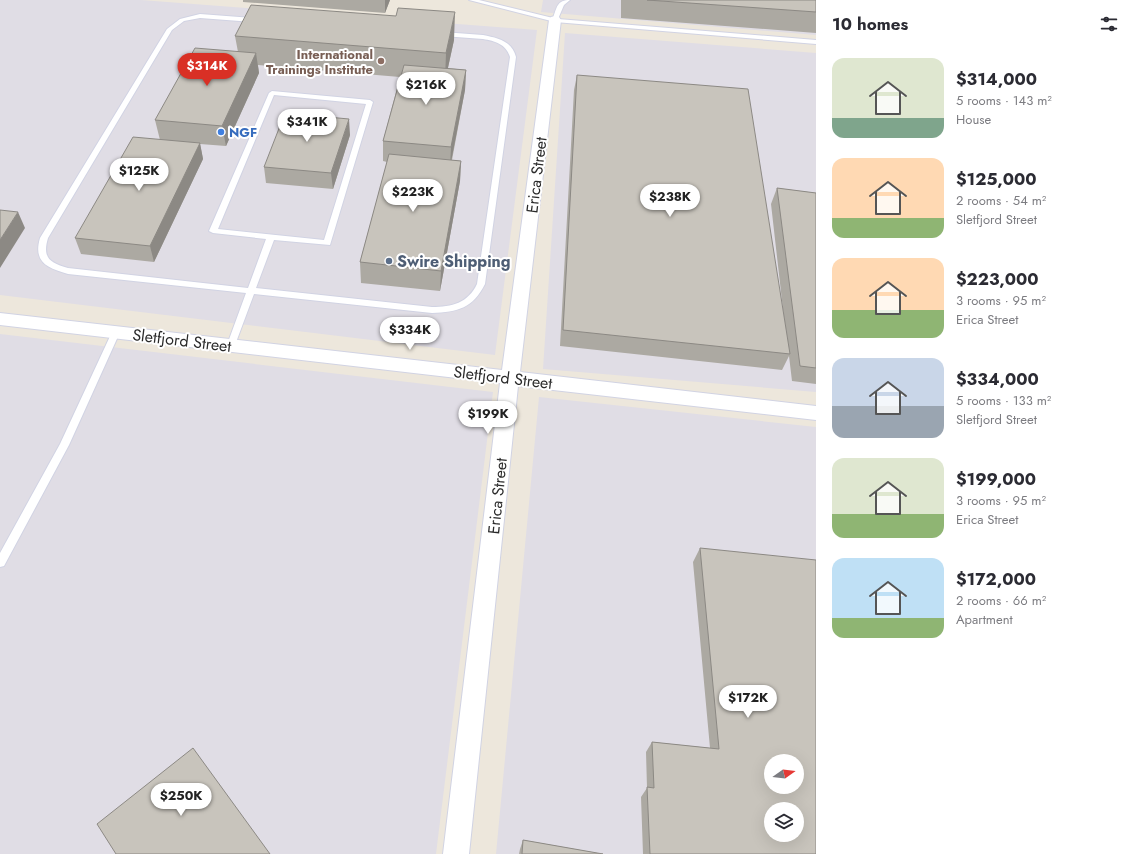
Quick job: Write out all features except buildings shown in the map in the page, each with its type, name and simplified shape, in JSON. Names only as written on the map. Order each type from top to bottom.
[{"type":"street","name":"Erica Street","points":[[456,854],[510,377],[555,20]]},
{"type":"street","name":"Sletfjord Street","points":[[0,318],[816,413]]},
{"type":"lane","points":[[472,0],[555,20],[816,42]]},
{"type":"lane","points":[[555,20],[561,4],[567,0]]},
{"type":"lane","points":[[210,16],[482,37],[501,42],[508,46],[512,51],[513,57],[481,284],[477,293],[470,301],[459,307],[446,310],[432,310],[251,290],[68,271],[56,268],[47,263],[42,255],[41,247],[44,238],[174,24],[190,17],[210,16]]},
{"type":"lane","points":[[272,93],[370,102],[327,242],[271,237],[213,231],[272,93]]},
{"type":"lane","points":[[231,345],[271,237]]},
{"type":"lane","points":[[0,563],[64,445],[116,332]]},
{"type":"shaded area","points":[[0,0],[141,0],[537,30],[495,355],[0,295]]},
{"type":"shaded area","points":[[543,0],[816,0],[816,35],[541,12]]},
{"type":"shaded area","points":[[565,33],[816,53],[816,392],[543,369]]},
{"type":"shaded area","points":[[0,334],[493,392],[436,854],[0,854]]},
{"type":"shaded area","points":[[539,397],[816,427],[816,854],[496,854]]},
{"type":"place","name":"International Trainings Institute","points":[[381,61]]},
{"type":"place","name":"NGF","points":[[221,132]]},
{"type":"place","name":"Swire Shipping","points":[[389,261]]}]
